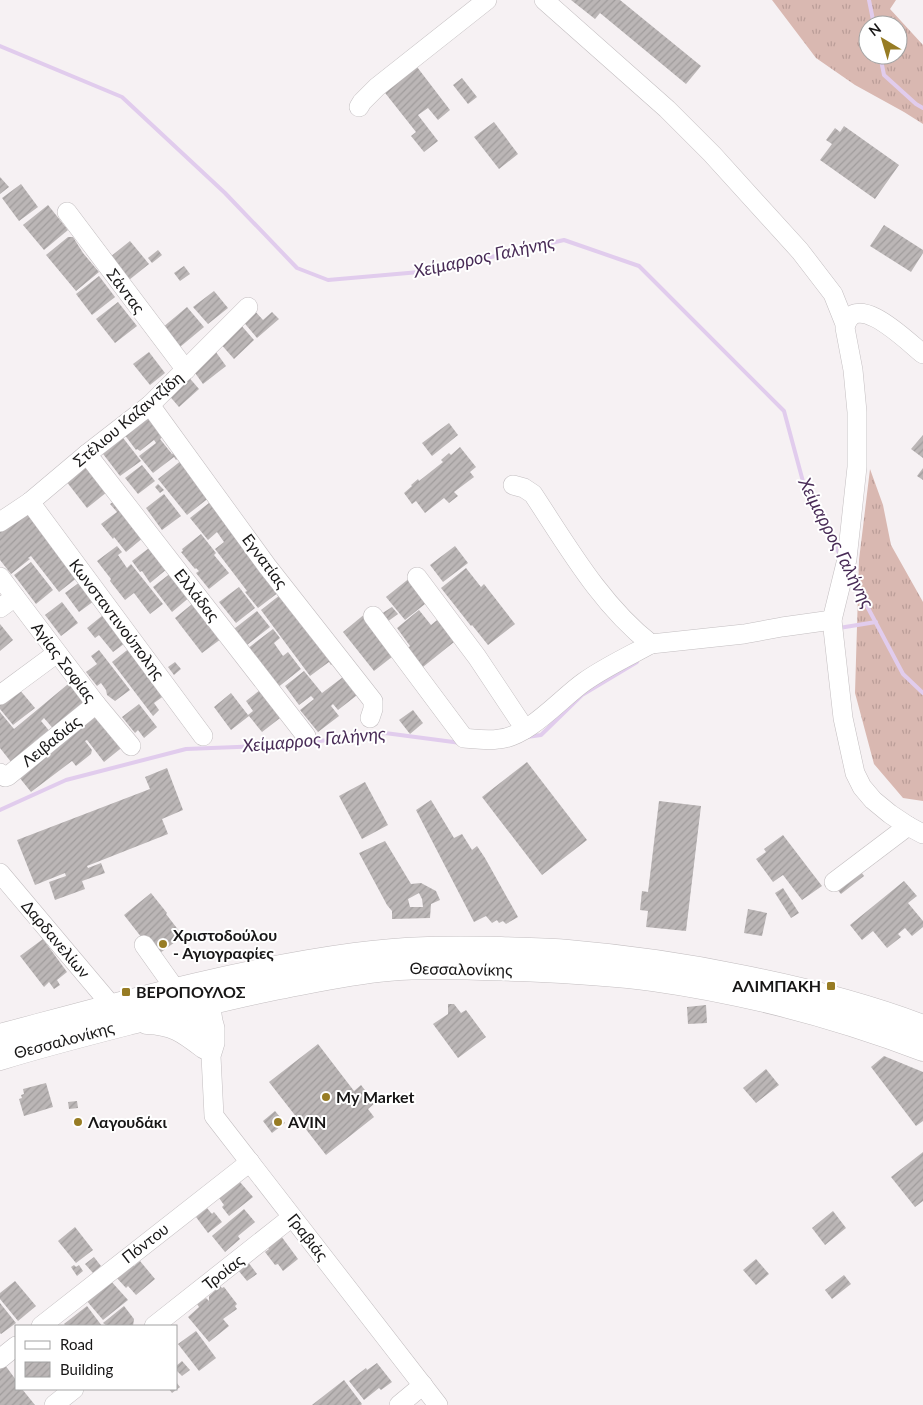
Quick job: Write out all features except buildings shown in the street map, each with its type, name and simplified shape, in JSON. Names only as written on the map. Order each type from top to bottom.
[{"type":"main road","name":"Θεσσαλονίκης","points":[[0,1058],[132,1022],[196,993],[310,962],[355,954],[404,949],[458,948],[566,952],[698,968],[828,997],[923,1027]]},
{"type":"main road","name":"Θεσσαλονίκης","points":[[0,1036],[112,1006],[196,993],[311,981],[388,968],[463,967],[571,972],[644,978],[722,991],[774,1002],[923,1049]]},
{"type":"main road","points":[[132,1022],[159,1023],[175,1026],[192,1037],[208,1052]]},
{"type":"street","points":[[359,107],[377,86],[487,0]]},
{"type":"street","points":[[544,0],[691,132],[800,251],[852,319]]},
{"type":"street","name":"Σάντας","points":[[67,212],[186,370]]},
{"type":"street","name":"Στέλιου Καζαντζίδη","points":[[0,522],[30,502],[150,405],[248,307]]},
{"type":"street","points":[[834,882],[915,830],[873,800],[862,787],[855,773],[843,718],[832,620],[847,559],[857,467],[854,370],[845,328],[852,319],[873,316],[887,324],[923,354]]},
{"type":"street","name":"Εγνατίας","points":[[150,405],[267,566],[373,701],[370,718]]},
{"type":"street","name":"Ελλάδας","points":[[87,454],[306,736]]},
{"type":"street","points":[[513,485],[524,488],[533,494],[598,589],[619,616],[634,631],[652,644]]},
{"type":"street","name":"Κωνσταντινούπολης","points":[[30,502],[204,736]]},
{"type":"street","name":"Αγίας Σοφίας","points":[[0,576],[7,603],[57,653],[131,746]]},
{"type":"street","points":[[417,576],[525,729]]},
{"type":"street","points":[[373,616],[464,738],[500,740],[525,729],[584,681],[619,660],[652,644],[744,634],[832,620]]},
{"type":"street","points":[[0,695],[57,653]]},
{"type":"street","name":"Λειβαδιάς","points":[[2,775],[8,776],[96,704]]},
{"type":"street","name":"Δαρδανελίων","points":[[0,873],[112,1006]]},
{"type":"street","points":[[144,945],[196,993]]},
{"type":"street","name":"Γραβιάς","points":[[196,993],[198,1033],[208,1052],[214,1116],[438,1405]]},
{"type":"street","name":"Πόντου","points":[[42,1325],[250,1162]]},
{"type":"street","name":"Τροίας","points":[[155,1325],[292,1217]]},
{"type":"street","points":[[0,1359],[15,1347]]},
{"type":"street","points":[[399,1405],[423,1385]]},
{"type":"street","points":[[54,1405],[73,1390]]},
{"type":"green space","points":[[772,0],[896,0],[890,9],[896,15],[858,15],[858,65],[908,65],[908,29],[923,45],[923,124],[855,85],[816,58]]},
{"type":"green space","points":[[870,469],[883,505],[891,545],[923,602],[923,801],[903,798],[874,764],[855,693],[859,560]]},
{"type":"waterway","points":[[869,0],[872,15]]},
{"type":"waterway","name":"Χείμαρρος Γαλήνης","points":[[0,46],[122,97],[225,193],[297,268],[328,280],[431,271],[564,240],[639,266],[784,411],[805,489],[840,555]]},
{"type":"waterway","points":[[882,65],[884,75],[923,108]]},
{"type":"waterway","name":"Χείμαρρος Γαλήνης","points":[[850,574],[903,674],[923,693]]},
{"type":"waterway","name":"Χείμαρρος Γαλήνης","points":[[839,628],[876,622]]},
{"type":"waterway","name":"Χείμαρρος Γαλήνης","points":[[527,737],[541,735],[582,695],[637,662]]},
{"type":"waterway","name":"Χείμαρρος Γαλήνης","points":[[0,810],[66,780],[186,749],[287,745],[385,733],[461,743]]},
{"type":"place","name":"Χριστοδούλου - Αγιογραφίες","points":[[163,944]]},
{"type":"place","name":"ΑΛΙΜΠΑΚΗ","points":[[831,986]]},
{"type":"place","name":"ΒΕΡΟΠΟΥΛΟΣ","points":[[126,992]]},
{"type":"place","name":"My Market","points":[[326,1097]]},
{"type":"place","name":"Λαγουδάκι","points":[[78,1122]]},
{"type":"place","name":"AVIN","points":[[278,1122]]}]
